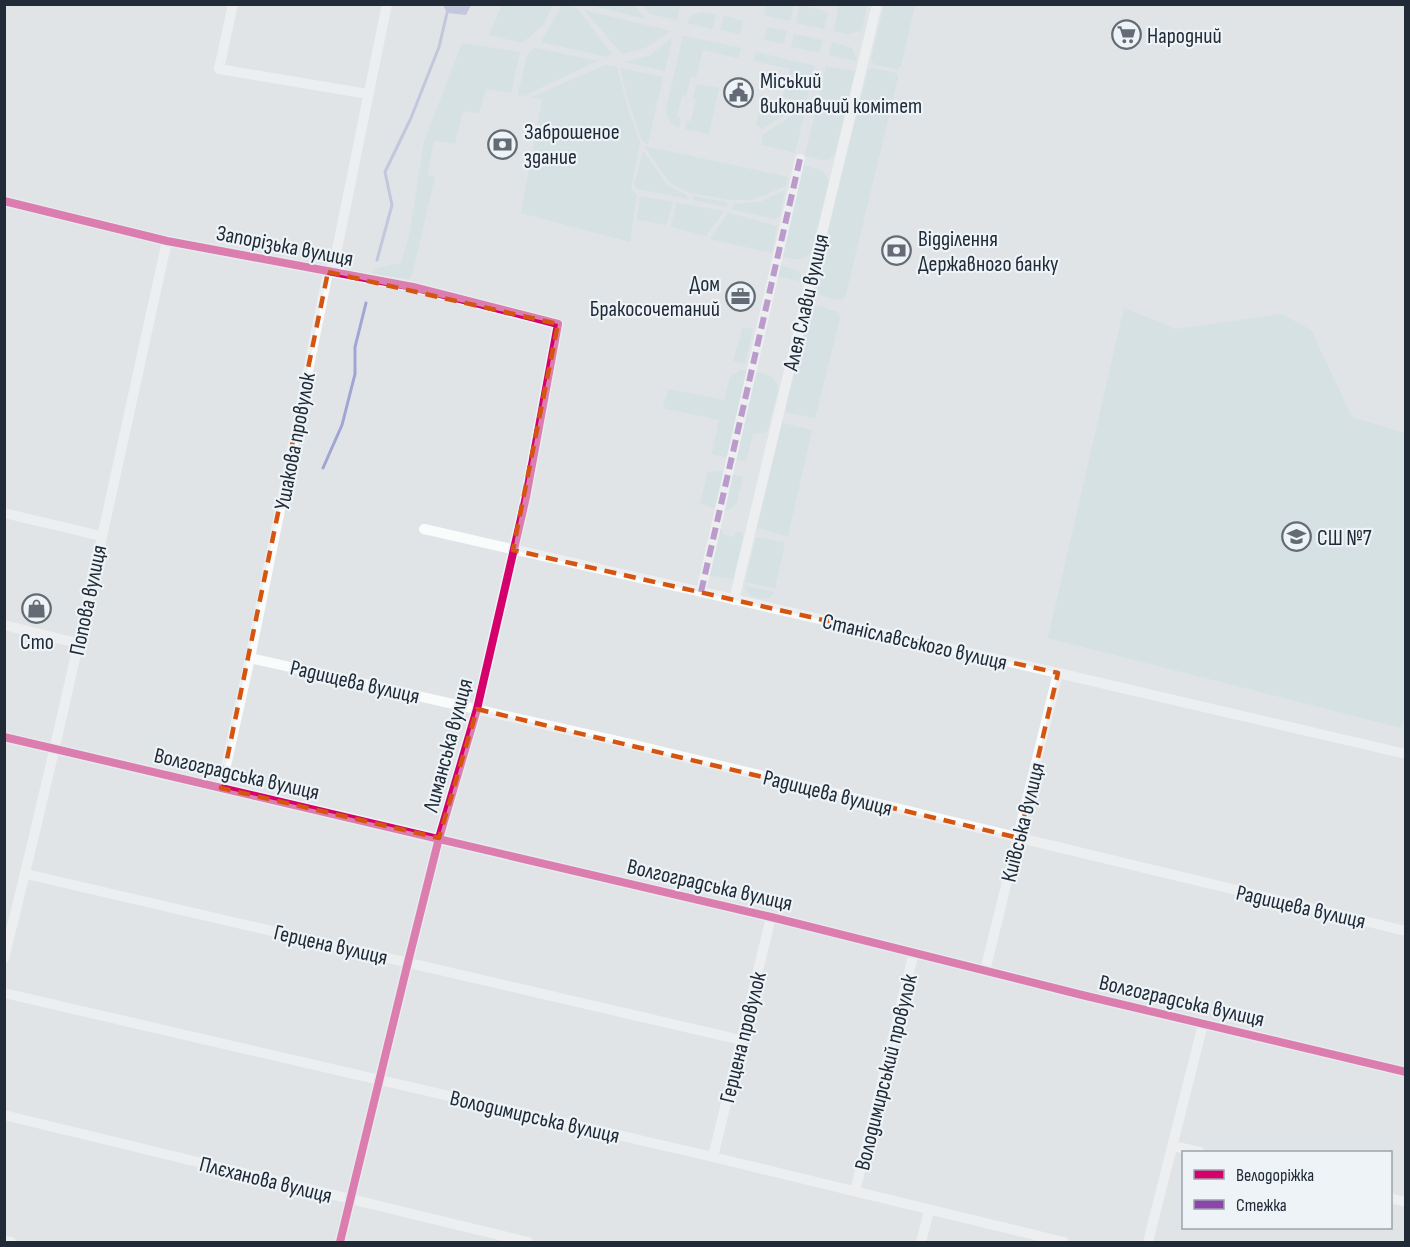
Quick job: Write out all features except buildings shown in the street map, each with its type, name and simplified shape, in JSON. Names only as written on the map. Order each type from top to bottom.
[{"type":"street","points":[[233,4],[219,69],[368,94]]},
{"type":"street","name":"Ушакова провулок","points":[[221,788],[250,658],[328,272],[334,264],[387,4]]},
{"type":"street","name":"Алея Слави вулиця","points":[[734,600],[877,4]]},
{"type":"street","points":[[701,592],[800,159]]},
{"type":"street","name":"Запорізька вулиця","points":[[4,201],[167,241],[413,287],[558,324]]},
{"type":"street","name":"Попова вулиця","points":[[4,958],[56,748],[77,643],[167,241]]},
{"type":"street","name":"Лиманська вулиця","points":[[340,1242],[408,962],[477,709],[526,497],[558,324]]},
{"type":"street","points":[[4,513],[101,536]]},
{"type":"street","name":"Станіславського вулиця","points":[[424,529],[1406,754]]},
{"type":"street","points":[[4,625],[77,643]]},
{"type":"street","name":"Радищева вулиця","points":[[250,658],[477,709],[1406,931]]},
{"type":"street","name":"Київська вулиця","points":[[985,971],[1058,673]]},
{"type":"street","name":"Волгоградська вулиця","points":[[4,737],[771,917],[1406,1072]]},
{"type":"street","name":"Герцена вулиця","points":[[26,874],[741,1040]]},
{"type":"street","name":"Герцена провулок","points":[[713,1157],[771,917]]},
{"type":"street","name":"Володимирський провулок","points":[[855,1191],[914,952]]},
{"type":"street","name":"Володимирська вулиця","points":[[4,993],[713,1157],[1064,1242]]},
{"type":"street","points":[[1148,1242],[1203,1024]]},
{"type":"street","name":"Плєханова вулиця","points":[[4,1115],[528,1242]]},
{"type":"street","points":[[1173,1146],[1196,1151]]},
{"type":"street","points":[[921,1242],[929,1211]]},
{"type":"street","points":[[4,1241],[10,1242]]},
{"type":"highlighted area","points":[[328,272],[558,324],[513,550],[1058,673],[1019,838],[477,709],[439,838],[221,788]]},
{"type":"shaded area","points":[[502,4],[553,5],[543,25],[522,43],[489,35]]},
{"type":"shaded area","points":[[562,5],[577,8],[612,54],[607,57],[541,42]]},
{"type":"shaded area","points":[[591,5],[634,5],[645,19]]},
{"type":"shaded area","points":[[643,5],[680,5],[677,20],[650,14]]},
{"type":"shaded area","points":[[766,5],[794,5],[790,21],[764,15]]},
{"type":"shaded area","points":[[800,5],[828,12],[824,29],[796,23]]},
{"type":"shaded area","points":[[839,5],[867,5],[860,31],[847,34],[834,31]]},
{"type":"shaded area","points":[[884,5],[915,5],[901,66],[897,69],[876,65],[871,61]]},
{"type":"shaded area","points":[[584,10],[671,31],[645,48],[622,54]]},
{"type":"shaded area","points":[[701,12],[716,15],[712,29],[687,23],[691,16]]},
{"type":"shaded area","points":[[724,16],[743,21],[740,34],[720,30]]},
{"type":"shaded area","points":[[767,27],[787,31],[784,44],[764,40]]},
{"type":"shaded area","points":[[794,34],[822,40],[819,53],[791,47]]},
{"type":"shaded area","points":[[683,36],[741,48],[738,58],[703,50],[696,77],[691,76],[686,96],[682,96],[677,116],[681,119],[679,128],[669,121],[666,109]]},
{"type":"shaded area","points":[[672,38],[665,71],[624,62],[649,56]]},
{"type":"shaded area","points":[[832,42],[852,48],[857,61],[829,55]]},
{"type":"shaded area","points":[[462,43],[520,52],[511,93],[486,89],[479,113],[463,111],[455,144],[434,140],[427,175],[435,177],[412,275],[409,279],[372,274],[377,268],[401,263],[409,237],[424,142]]},
{"type":"shaded area","points":[[534,48],[597,61],[524,96],[518,95],[527,55]]},
{"type":"shaded area","points":[[756,52],[815,66],[806,103],[783,97],[790,69],[753,61]]},
{"type":"shaded area","points":[[606,65],[617,67],[640,142],[631,189],[637,195],[630,242],[521,213],[542,100],[531,97]]},
{"type":"shaded area","points":[[826,66],[855,71],[835,153],[826,161],[805,156]]},
{"type":"shaded area","points":[[620,68],[663,77],[648,144],[643,142],[639,133]]},
{"type":"shaded area","points":[[872,68],[896,73],[898,78],[845,298],[832,299],[821,295],[815,284],[868,70]]},
{"type":"shaded area","points":[[697,84],[719,88],[709,134],[685,129],[687,121],[691,121]]},
{"type":"shaded area","points":[[763,100],[798,106],[762,129],[756,125]]},
{"type":"shaded area","points":[[806,107],[795,153],[762,145],[762,135]]},
{"type":"shaded area","points":[[644,146],[788,177],[786,186],[752,200],[731,200],[690,193],[670,183]]},
{"type":"shaded area","points":[[643,151],[667,185],[686,195],[688,199],[638,189],[634,185]]},
{"type":"shaded area","points":[[803,165],[823,171],[829,181],[811,252],[804,258],[793,259],[780,256]]},
{"type":"shaded area","points":[[785,190],[780,216],[775,219],[731,209],[735,204],[760,202]]},
{"type":"shaded area","points":[[640,196],[673,202],[666,225],[637,219]]},
{"type":"shaded area","points":[[694,196],[725,202],[728,205],[725,207],[693,200]]},
{"type":"shaded area","points":[[676,203],[724,211],[706,236],[671,227]]},
{"type":"shaded area","points":[[728,213],[777,226],[772,253],[710,239]]},
{"type":"shaded area","points":[[779,265],[801,274],[803,282],[776,276]]},
{"type":"shaded area","points":[[818,306],[838,312],[840,318],[815,418],[785,412],[809,314]]},
{"type":"shaded area","points":[[1124,308],[1176,329],[1282,314],[1311,330],[1352,417],[1405,433],[1406,711],[1401,728],[1048,638]]},
{"type":"shaded area","points":[[743,327],[753,329],[745,364],[733,361]]},
{"type":"shaded area","points":[[740,370],[749,370],[727,458],[712,454],[719,420],[663,408],[668,389],[724,400],[730,377]]},
{"type":"shaded area","points":[[754,372],[774,378],[778,391],[767,432],[753,434],[746,461],[732,459]]},
{"type":"shaded area","points":[[782,423],[812,430],[788,536],[757,528]]},
{"type":"shaded area","points":[[721,471],[724,473],[716,508],[700,504],[708,472]]},
{"type":"shaded area","points":[[730,474],[743,477],[736,504],[727,511],[722,509]]},
{"type":"shaded area","points":[[718,528],[722,529],[722,534],[734,537],[736,532],[742,533],[743,538],[733,579],[707,575]]},
{"type":"shaded area","points":[[756,537],[785,543],[775,588],[745,582]]},
{"type":"shaded area","points":[[745,586],[774,592],[769,598],[757,598],[748,593]]},
{"type":"water","points":[[443,5],[471,5],[466,15],[447,13]]},
{"type":"waterway","points":[[377,260],[392,205],[385,172],[411,118],[439,47],[447,13]]},
{"type":"waterway","points":[[323,468],[342,425],[355,374],[355,347],[366,303]]},
{"type":"marked path","points":[[701,592],[800,159]]},
{"type":"cycle path","points":[[4,201],[167,241],[413,287],[558,324],[526,497],[477,709],[439,838],[340,1242]]},
{"type":"cycle path","points":[[4,737],[771,917],[1082,995],[1406,1072]]},
{"type":"place","name":"Народний","points":[[1126,35]]},
{"type":"place","name":"Міський виконавчий комітет","points":[[739,93]]},
{"type":"place","name":"Заброшеное здание","points":[[503,144]]},
{"type":"place","name":"Відділення Державного банку","points":[[897,251]]},
{"type":"place","name":"Дом Бракосочетаний","points":[[741,296]]},
{"type":"place","name":"СШ №7","points":[[1296,537]]},
{"type":"place","name":"Сто","points":[[37,609]]}]
